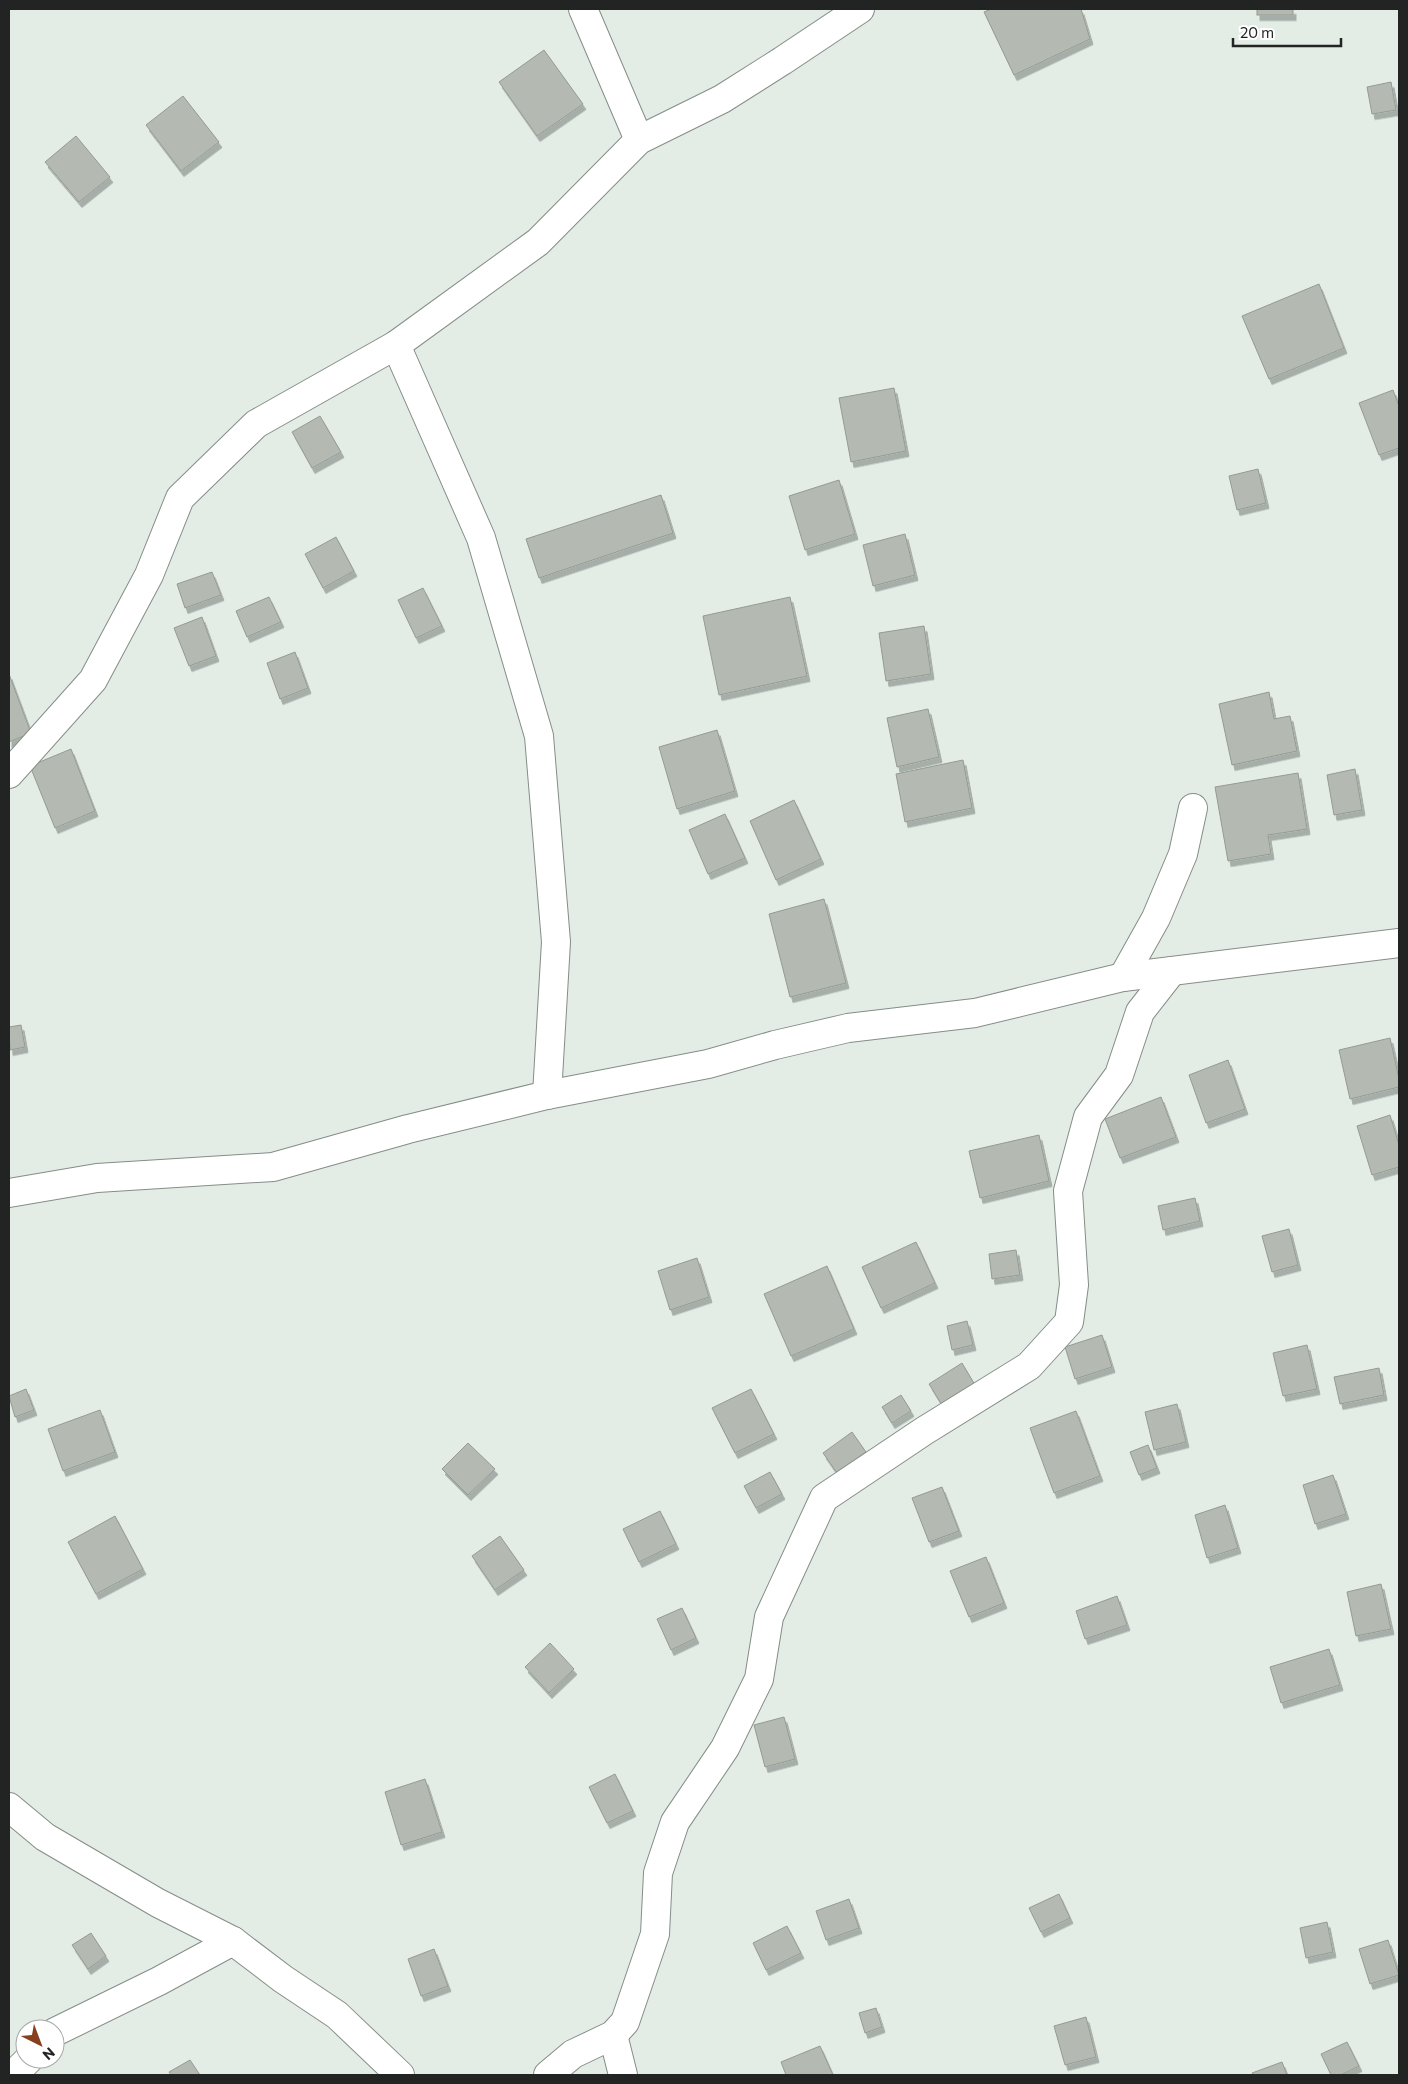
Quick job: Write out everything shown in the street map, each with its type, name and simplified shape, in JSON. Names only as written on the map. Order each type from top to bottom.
[{"type":"street","points":[[583,9],[639,140]]},
{"type":"street","points":[[9,774],[93,680],[149,575],[180,498],[256,424],[396,345],[538,242],[639,140],[722,99],[860,9]]},
{"type":"street","points":[[396,345],[481,538],[539,736],[556,942],[547,1095]]},
{"type":"street","points":[[1123,977],[1156,918],[1183,854],[1194,808]]},
{"type":"street","points":[[9,1193],[97,1178],[273,1167],[408,1129],[547,1095],[708,1064],[775,1045],[848,1028],[975,1013],[1123,977],[1399,943]]},
{"type":"street","points":[[548,2075],[573,2054],[613,2036],[625,2022],[655,1934],[658,1873],[675,1822],[725,1748],[759,1679],[769,1617],[824,1498],[924,1431],[1029,1366],[1069,1322],[1074,1285],[1068,1191],[1088,1117],[1119,1075],[1140,1012],[1172,971]]},
{"type":"street","points":[[9,1807],[46,1837],[158,1903],[233,1941],[283,1979],[337,2015],[400,2075]]},
{"type":"street","points":[[65,2027],[159,1981],[233,1941]]},
{"type":"street","points":[[613,2036],[623,2075]]},
{"type":"building","points":[[991,9],[1081,9],[1090,39],[1014,75],[984,12]]},
{"type":"building","points":[[1257,9],[1293,9],[1293,15],[1257,15]]},
{"type":"building","points":[[544,50],[583,104],[537,136],[499,82]]},
{"type":"building","points":[[1391,82],[1396,110],[1372,114],[1367,87]]},
{"type":"building","points":[[183,96],[219,142],[181,171],[146,125]]},
{"type":"building","points":[[76,136],[110,177],[79,202],[45,162]]},
{"type":"building","points":[[1319,284],[1344,348],[1269,379],[1242,316]]},
{"type":"building","points":[[894,388],[906,451],[851,462],[839,398]]},
{"type":"building","points":[[1393,390],[1399,406],[1399,448],[1379,455],[1359,403]]},
{"type":"building","points":[[320,416],[341,452],[312,468],[292,432]]},
{"type":"building","points":[[1258,469],[1266,503],[1237,510],[1229,476]]},
{"type":"building","points":[[839,480],[855,534],[805,550],[789,496]]},
{"type":"building","points":[[661,495],[673,533],[539,578],[526,539]]},
{"type":"building","points":[[905,534],[915,575],[873,586],[863,545]]},
{"type":"building","points":[[336,537],[354,571],[323,588],[305,554]]},
{"type":"building","points":[[212,572],[221,595],[185,608],[177,584]]},
{"type":"building","points":[[423,588],[442,626],[416,638],[398,600]]},
{"type":"building","points":[[269,597],[281,622],[247,637],[236,611]]},
{"type":"building","points":[[790,597],[807,676],[719,695],[703,616]]},
{"type":"building","points":[[202,617],[216,656],[189,666],[174,628]]},
{"type":"building","points":[[924,626],[931,674],[886,681],[879,633]]},
{"type":"building","points":[[295,652],[308,688],[280,699],[267,663]]},
{"type":"building","points":[[9,674],[31,733],[9,742]]},
{"type":"building","points":[[1269,692],[1274,719],[1290,716],[1297,751],[1232,765],[1219,704]]},
{"type":"building","points":[[928,709],[939,757],[897,767],[887,718]]},
{"type":"building","points":[[717,730],[735,791],[677,809],[659,747]]},
{"type":"building","points":[[71,749],[95,811],[55,828],[30,766]]},
{"type":"building","points":[[963,760],[972,808],[905,822],[896,774]]},
{"type":"building","points":[[1355,769],[1362,810],[1334,815],[1327,775]]},
{"type":"building","points":[[1298,773],[1307,829],[1268,835],[1271,854],[1228,861],[1215,787]]},
{"type":"building","points":[[794,800],[821,859],[776,880],[750,821]]},
{"type":"building","points":[[725,814],[745,858],[708,874],[689,830]]},
{"type":"building","points":[[824,899],[846,983],[790,997],[769,914]]},
{"type":"building","points":[[21,1025],[25,1047],[10,1050],[9,1027]]},
{"type":"building","points":[[1390,1038],[1399,1087],[1350,1099],[1339,1050]]},
{"type":"building","points":[[1228,1060],[1245,1109],[1206,1123],[1189,1075]]},
{"type":"building","points":[[1161,1097],[1176,1137],[1120,1158],[1105,1119]]},
{"type":"building","points":[[1390,1115],[1399,1145],[1399,1167],[1372,1175],[1357,1126]]},
{"type":"building","points":[[1039,1135],[1049,1181],[980,1198],[969,1151]]},
{"type":"building","points":[[1195,1198],[1200,1221],[1163,1230],[1158,1206]]},
{"type":"building","points":[[1289,1229],[1298,1265],[1272,1272],[1262,1236]]},
{"type":"building","points":[[916,1242],[935,1283],[881,1308],[862,1267]]},
{"type":"building","points":[[1016,1250],[1020,1275],[992,1279],[989,1254]]},
{"type":"building","points":[[697,1258],[709,1297],[670,1310],[658,1271]]},
{"type":"building","points":[[827,1266],[854,1329],[791,1356],[764,1294]]},
{"type":"building","points":[[967,1321],[973,1345],[952,1350],[947,1326]]},
{"type":"building","points":[[1102,1335],[1112,1367],[1075,1379],[1065,1347]]},
{"type":"building","points":[[1307,1345],[1317,1389],[1283,1396],[1273,1353]]},
{"type":"building","points":[[962,1363],[978,1390],[945,1410],[929,1384]]},
{"type":"building","points":[[1379,1368],[1384,1395],[1340,1404],[1334,1377]]},
{"type":"building","points":[[26,1389],[34,1410],[15,1417],[9,1396]]},
{"type":"building","points":[[751,1389],[774,1434],[735,1453],[712,1408]]},
{"type":"building","points":[[901,1395],[911,1411],[892,1423],[882,1407]]},
{"type":"building","points":[[1177,1404],[1186,1442],[1154,1450],[1145,1412]]},
{"type":"building","points":[[100,1410],[115,1452],[63,1471],[48,1429]]},
{"type":"building","points":[[1076,1411],[1100,1476],[1054,1493],[1030,1428]]},
{"type":"building","points":[[852,1432],[866,1452],[837,1473],[823,1453]]},
{"type":"building","points":[[468,1443],[495,1469],[468,1495],[442,1469]]},
{"type":"building","points":[[1148,1445],[1157,1468],[1139,1475],[1130,1452]]},
{"type":"building","points":[[770,1472],[782,1494],[756,1508],[744,1486]]},
{"type":"building","points":[[1333,1475],[1346,1514],[1315,1524],[1303,1485]]},
{"type":"building","points":[[942,1487],[959,1531],[929,1542],[912,1498]]},
{"type":"building","points":[[1225,1505],[1238,1548],[1207,1558],[1195,1515]]},
{"type":"building","points":[[660,1511],[676,1544],[639,1562],[623,1529]]},
{"type":"building","points":[[115,1516],[143,1569],[96,1594],[68,1542]]},
{"type":"building","points":[[500,1536],[524,1570],[495,1590],[472,1556]]},
{"type":"building","points":[[986,1557],[1004,1603],[969,1617],[950,1571]]},
{"type":"building","points":[[1381,1584],[1391,1629],[1356,1636],[1347,1592]]},
{"type":"building","points":[[1117,1596],[1127,1625],[1085,1639],[1076,1611]]},
{"type":"building","points":[[682,1608],[696,1638],[671,1650],[657,1619]]},
{"type":"building","points":[[550,1643],[574,1669],[549,1693],[525,1667]]},
{"type":"building","points":[[1329,1649],[1340,1685],[1281,1703],[1270,1667]]},
{"type":"building","points":[[784,1717],[795,1759],[765,1767],[754,1725]]},
{"type":"building","points":[[615,1774],[633,1811],[607,1823],[589,1787]]},
{"type":"building","points":[[425,1779],[442,1832],[401,1845],[385,1792]]},
{"type":"building","points":[[1059,1894],[1070,1918],[1041,1932],[1029,1908]]},
{"type":"building","points":[[849,1899],[859,1928],[826,1940],[816,1911]]},
{"type":"building","points":[[1327,1922],[1333,1952],[1306,1958],[1300,1928]]},
{"type":"building","points":[[787,1926],[801,1953],[766,1970],[753,1943]]},
{"type":"building","points":[[91,1933],[106,1956],[88,1969],[72,1945]]},
{"type":"building","points":[[1388,1940],[1399,1975],[1370,1984],[1359,1949]]},
{"type":"building","points":[[434,1949],[448,1986],[421,1996],[408,1959]]},
{"type":"building","points":[[876,2008],[882,2027],[865,2033],[859,2013]]},
{"type":"building","points":[[1086,2017],[1096,2057],[1065,2065],[1054,2026]]},
{"type":"building","points":[[1347,2042],[1359,2066],[1341,2075],[1331,2075],[1321,2054]]},
{"type":"building","points":[[820,2046],[833,2075],[786,2075],[781,2062]]},
{"type":"building","points":[[190,2060],[200,2075],[171,2075],[169,2072]]},
{"type":"building","points":[[1282,2062],[1287,2075],[1253,2075],[1252,2073]]}]
